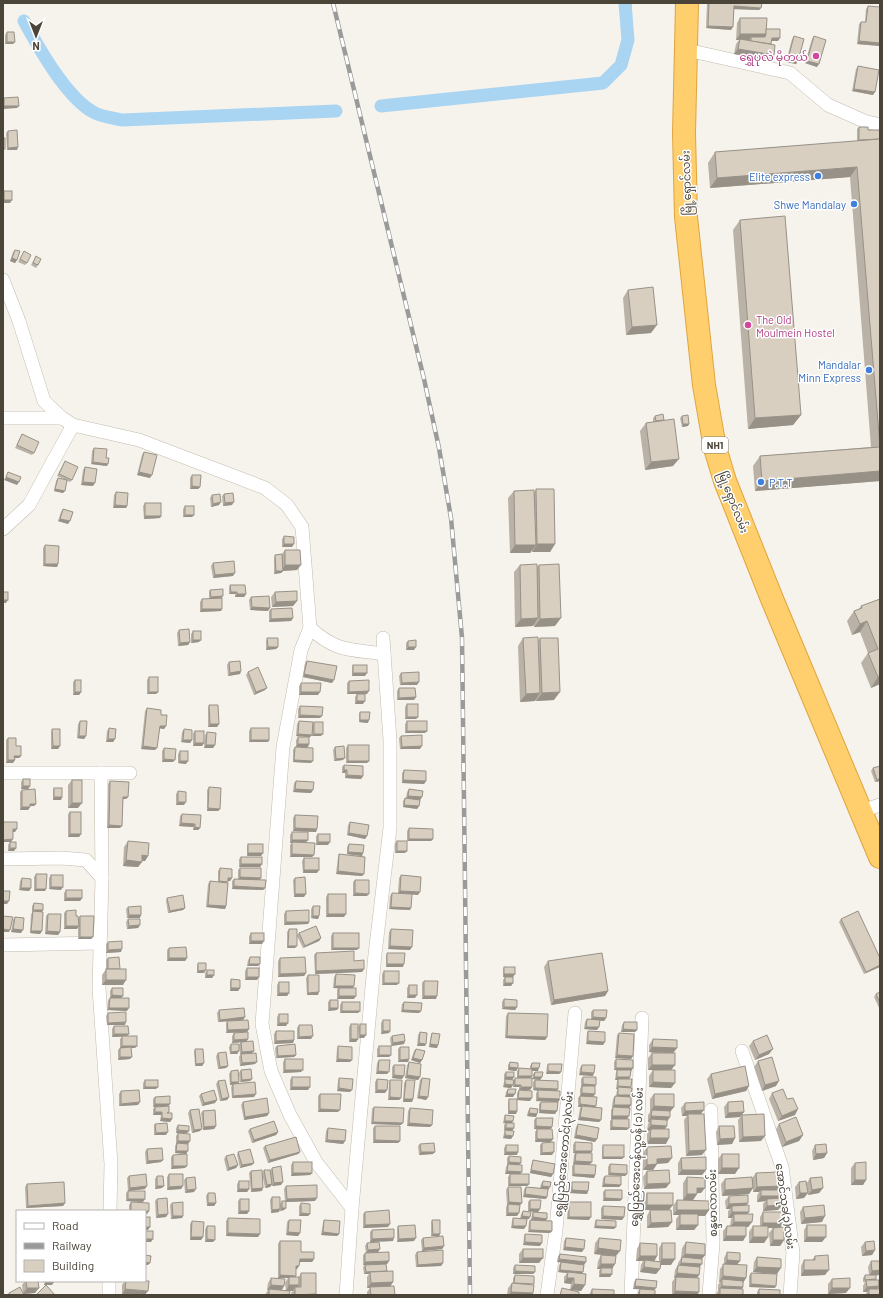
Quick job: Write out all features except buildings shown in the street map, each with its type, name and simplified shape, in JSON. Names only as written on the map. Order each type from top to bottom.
[{"type":"highway","name":"မြို့ရှောင်လမ်း","points":[[687,3],[684,133],[686,217],[704,385],[715,448],[725,480],[764,577],[870,808],[880,858]]},
{"type":"street","points":[[687,50],[790,73],[828,106],[864,121],[880,125]]},
{"type":"street","points":[[3,280],[19,321],[44,401],[68,421]]},
{"type":"street","points":[[3,418],[68,421],[146,443],[265,488],[287,505],[302,527],[310,628],[301,650],[282,746],[262,1024],[271,1071],[290,1115],[316,1162],[352,1208]]},
{"type":"street","points":[[3,529],[29,505],[68,421]]},
{"type":"street","points":[[310,628],[324,640],[337,647],[384,654]]},
{"type":"street","points":[[346,1295],[374,954],[390,828],[390,740],[383,638]]},
{"type":"street","points":[[101,772],[102,878],[99,988],[110,1164],[110,1210]]},
{"type":"street","points":[[3,773],[130,773]]},
{"type":"street","points":[[3,859],[61,858],[86,860],[102,878]]},
{"type":"street","points":[[3,945],[100,943]]},
{"type":"street","name":"ရွှေပြည်အေးတောင်(၃)လမ်း","points":[[547,1295],[556,1230],[575,1013]]},
{"type":"street","name":"ရွှေပြည်အေးဝန်လူ့ဝန် (၁) လမ်း","points":[[631,1295],[642,1018]]},
{"type":"street","name":"အောင်သုခ(၃)လမ်း","points":[[742,1051],[782,1166],[793,1253],[790,1295]]},
{"type":"street","name":"စန္ဒမာလာလမ်း","points":[[709,1295],[713,1243],[711,1110]]},
{"type":"street","points":[[109,1282],[109,1295]]},
{"type":"water","points":[[621,3],[633,3],[629,11],[621,10]]},
{"type":"waterway","points":[[381,106],[603,83],[621,65],[628,40],[625,3]]},
{"type":"waterway","points":[[24,21],[37,45],[64,85],[74,97],[101,116],[122,120],[336,111]]},
{"type":"railway","points":[[333,3],[424,379],[439,448],[451,518],[462,638],[470,1295]]},
{"type":"place","name":"ရွှေပုလဲ မိုတယ်","points":[[816,56]]},
{"type":"place","name":"Elite express","points":[[818,176]]},
{"type":"place","name":"Shwe Mandalay","points":[[854,204]]},
{"type":"place","name":"The Old Moulmein Hostel","points":[[748,325]]},
{"type":"place","name":"Mandalar Minn Express","points":[[869,370]]},
{"type":"place","name":"P.T.T","points":[[761,482]]}]
